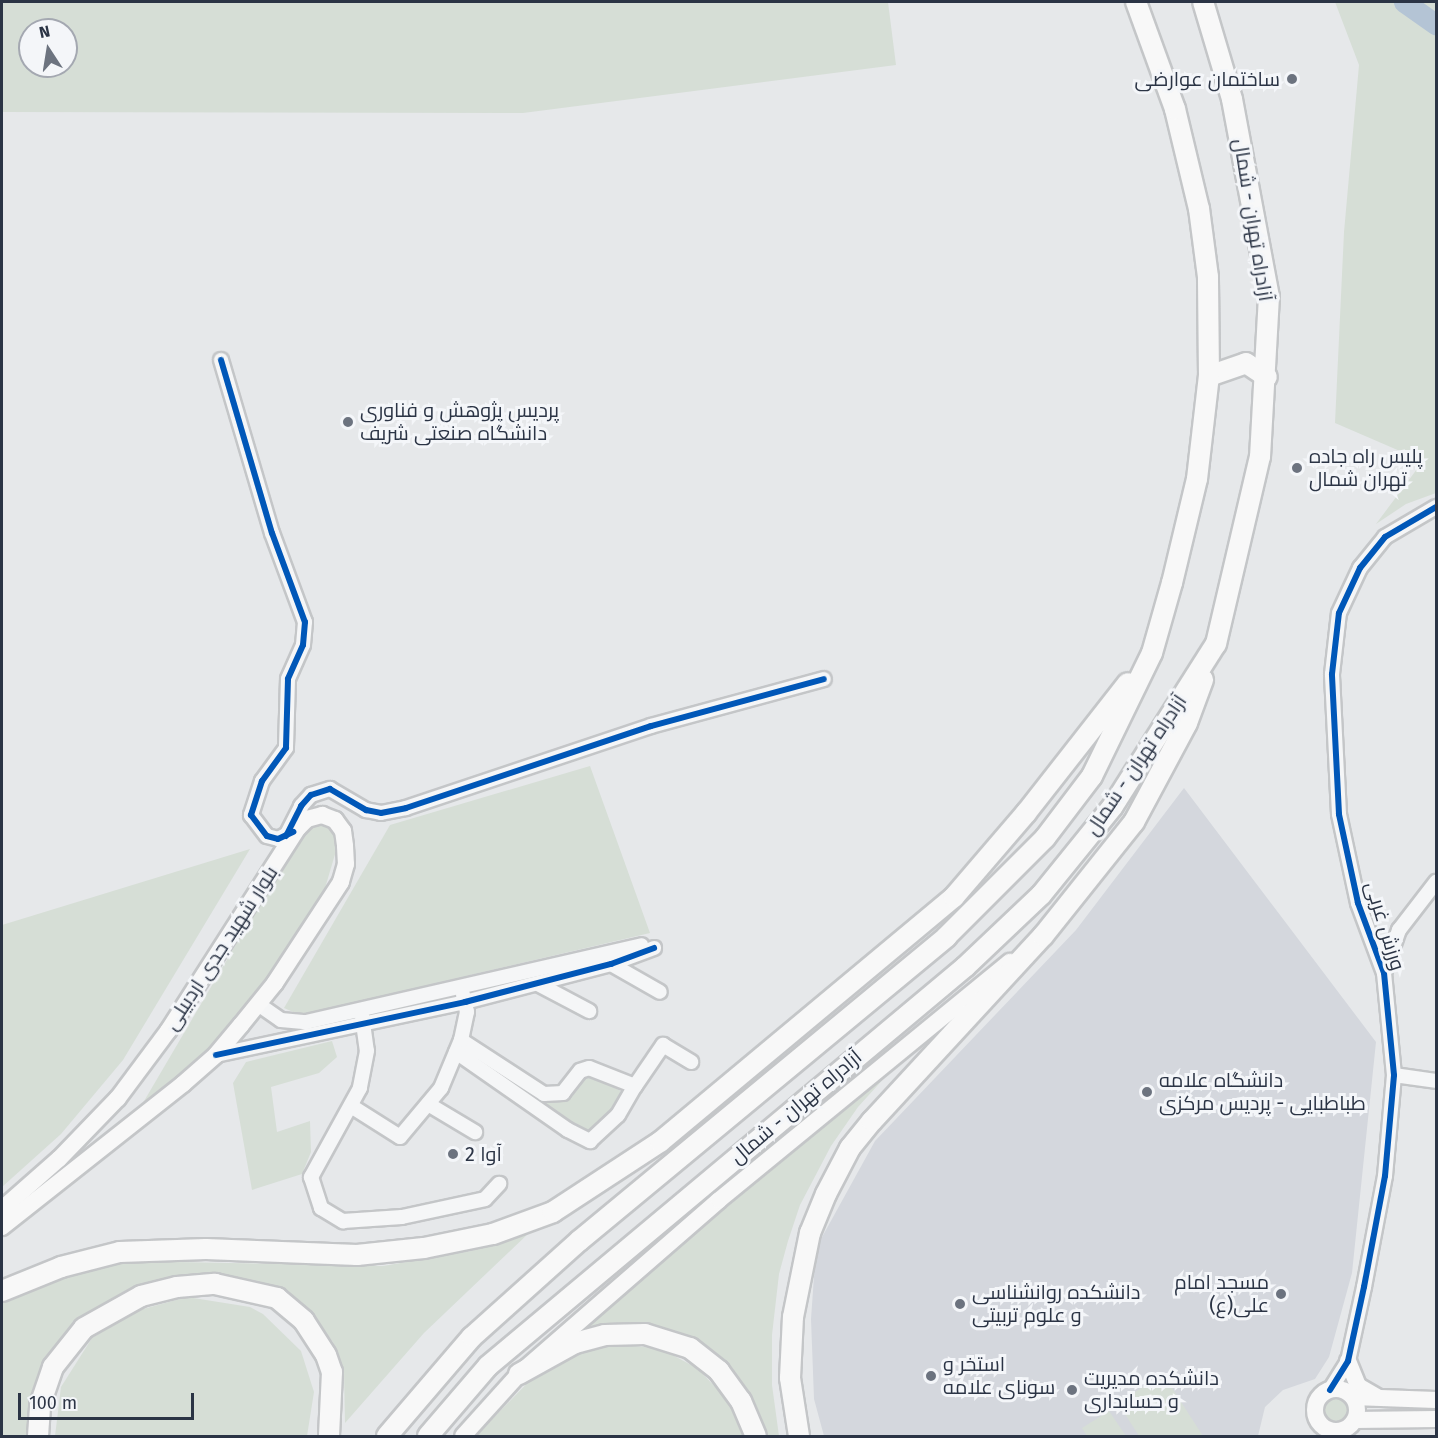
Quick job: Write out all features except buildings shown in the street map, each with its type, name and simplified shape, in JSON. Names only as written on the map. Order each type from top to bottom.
[{"type":"highway","name":"آزادراه تهران - شمال","points":[[387,1437],[472,1336],[579,1241],[938,944],[1045,838],[1092,776],[1152,653],[1197,479],[1209,376],[1208,277],[1198,208],[1175,109],[1136,2]]},
{"type":"highway","name":"آزادراه تهران - شمال","points":[[428,1437],[488,1366],[965,967],[1041,895],[1113,806],[1216,644],[1260,457],[1267,377],[1269,297],[1261,244],[1232,99],[1203,2]]},
{"type":"highway","points":[[1209,376],[1246,363],[1267,377]]},
{"type":"highway","points":[[799,1437],[790,1378],[792,1317],[810,1233],[826,1194],[850,1148],[872,1121],[1042,936],[1134,822],[1187,723],[1216,644]]},
{"type":"highway","points":[[2,1291],[61,1267],[120,1252],[206,1249],[357,1255],[424,1248],[493,1234],[554,1212],[660,1142],[954,897],[1026,813],[1152,653]]},
{"type":"highway","points":[[38,1437],[40,1405],[53,1367],[84,1328],[141,1296],[196,1284],[247,1289],[292,1307],[316,1338],[332,1372],[330,1437]]},
{"type":"highway","points":[[519,1374],[575,1343],[605,1335],[645,1334],[690,1348],[719,1371],[741,1401],[756,1437]]},
{"type":"main road","points":[[2,1227],[216,1055],[258,1004],[327,906],[346,864],[343,831],[335,820],[322,815],[307,819],[292,832]]},
{"type":"main road","name":"بلوار شهید جدی اردبیلی","points":[[2,1209],[60,1159],[118,1098],[168,1031],[292,832]]},
{"type":"main road","points":[[463,1437],[519,1374],[832,1105],[1042,936]]},
{"type":"main road","points":[[1348,1361],[1358,1386],[1384,1400]]},
{"type":"main road","points":[[1355,1420],[1357,1408],[1353,1398],[1342,1390],[1329,1390],[1316,1404],[1320,1424],[1338,1431],[1355,1420],[1437,1419]]},
{"type":"main road","points":[[1353,1398],[1437,1400]]},
{"type":"street","points":[[221,360],[272,533],[304,622],[303,645],[288,679],[286,748],[262,781],[251,815],[267,836],[292,832],[311,795],[330,789],[366,810],[381,813],[406,808],[651,726],[824,679]]},
{"type":"street","name":"ورزش غربی","points":[[1329,1390],[1348,1361],[1385,1176],[1394,1075],[1384,973],[1358,903],[1339,814],[1332,674],[1340,613],[1360,568],[1385,537],[1437,507]]},
{"type":"street","points":[[1384,973],[1399,930],[1437,882]]},
{"type":"street","points":[[216,1055],[362,1017],[463,996],[538,984],[611,964],[654,948],[641,945],[463,996]]},
{"type":"street","points":[[611,964],[660,992]]},
{"type":"street","points":[[538,984],[588,1011]]},
{"type":"street","points":[[351,1106],[400,1137],[441,1088],[459,1046],[463,996]]},
{"type":"street","points":[[258,1004],[281,1020],[296,1023],[362,1017]]},
{"type":"street","points":[[362,1017],[364,1073],[351,1106],[311,1177],[316,1200],[328,1215],[361,1222],[427,1214],[485,1199],[499,1184]]},
{"type":"street","points":[[459,1046],[568,1130],[590,1141],[618,1115],[663,1045],[691,1062]]},
{"type":"street","points":[[459,1046],[544,1094],[563,1093],[580,1071],[589,1068],[635,1086]]},
{"type":"street","points":[[1394,1075],[1437,1081]]},
{"type":"street","points":[[428,1104],[475,1132]]},
{"type":"shaded area","points":[[2,2],[888,2],[896,65],[523,113],[2,112]]},
{"type":"shaded area","points":[[1335,2],[1436,2],[1436,493],[1406,504],[1376,524],[1423,461],[1335,423],[1344,232],[1359,65]]},
{"type":"shaded area","points":[[590,766],[650,933],[300,1015],[284,1008],[390,825]]},
{"type":"shaded area","name":"دانشگاه علامه طباطبایی - پردیس مرکزی","points":[[1184,788],[1376,1042],[1352,1273],[1329,1357],[1315,1379],[1283,1390],[1265,1407],[1258,1436],[824,1436],[814,1399],[811,1319],[816,1248],[875,1141],[1076,930]]},
{"type":"shaded area","points":[[322,822],[333,828],[336,851],[325,888],[272,972],[201,1059],[140,1108],[296,842],[310,827]]},
{"type":"shaded area","points":[[250,849],[123,1060],[61,1134],[2,1187],[2,925]]},
{"type":"shaded area","points":[[332,1041],[337,1057],[319,1073],[271,1087],[277,1132],[310,1121],[311,1152],[302,1174],[252,1190],[233,1083],[246,1062]]},
{"type":"shaded area","points":[[896,1065],[858,1107],[831,1146],[800,1205],[788,1241],[779,1274],[772,1335],[772,1385],[779,1436],[765,1436],[753,1404],[729,1369],[699,1345],[657,1326],[619,1323],[585,1327],[704,1223]]},
{"type":"shaded area","points":[[592,1075],[616,1084],[621,1093],[621,1102],[597,1132],[582,1131],[547,1113],[540,1098],[561,1101],[572,1094],[582,1078]]},
{"type":"shaded area","points":[[532,1230],[424,1333],[345,1423],[344,1372],[333,1342],[306,1309],[279,1291],[127,1293],[87,1316],[30,1436],[2,1436],[2,1299],[46,1279],[123,1261],[383,1266],[471,1251]]},
{"type":"shaded area","points":[[187,1297],[250,1307],[263,1314],[301,1351],[314,1392],[307,1436],[55,1436],[61,1387],[92,1338],[136,1311]]},
{"type":"shaded area","points":[[619,1344],[661,1349],[697,1368],[726,1398],[744,1436],[476,1436],[535,1375],[572,1353]]},
{"type":"shaded area","points":[[1163,1374],[1203,1436],[1139,1436],[1118,1403]]},
{"type":"shaded area","points":[[1336,1392],[1349,1397],[1354,1410],[1349,1423],[1336,1428],[1323,1423],[1318,1410],[1323,1397]]},
{"type":"shaded area","points":[[1109,1411],[1126,1436],[1087,1436],[1082,1428]]},
{"type":"waterway","points":[[1404,2],[1436,24]]},
{"type":"cycle path","points":[[221,360],[272,533],[305,622],[303,645],[288,679],[286,748],[262,781],[251,815],[267,836],[278,839],[293,832]]},
{"type":"cycle path","points":[[1330,1390],[1348,1361],[1364,1287],[1385,1176],[1394,1075],[1384,973],[1358,903],[1339,814],[1332,674],[1339,613],[1360,568],[1385,537],[1436,507]]},
{"type":"cycle path","points":[[286,836],[301,806],[311,795],[330,789],[366,810],[381,813],[406,808],[651,726],[824,679]]},
{"type":"cycle path","points":[[216,1055],[465,1002],[611,964],[654,948]]},
{"type":"place","name":"ساختمان عوارضی","points":[[1292,79]]},
{"type":"place","name":"پردیس پژوهش و فناوری دانشگاه صنعتی شریف","points":[[348,422]]},
{"type":"place","name":"پلیس راه جاده تهران شمال","points":[[1297,468]]},
{"type":"place","name":"دانشگاه علامه طباطبایی - پردیس مرکزی","points":[[1147,1092]]},
{"type":"place","name":"آوا 2","points":[[453,1154]]},
{"type":"place","name":"مسجد امام علی(ع)","points":[[1281,1294]]},
{"type":"place","name":"دانشکده روانشناسی و علوم تربیتی","points":[[960,1304]]},
{"type":"place","name":"استخر و سونای علامه","points":[[931,1376]]},
{"type":"place","name":"دانشکده مدیریت و حسابداری","points":[[1072,1390]]}]
